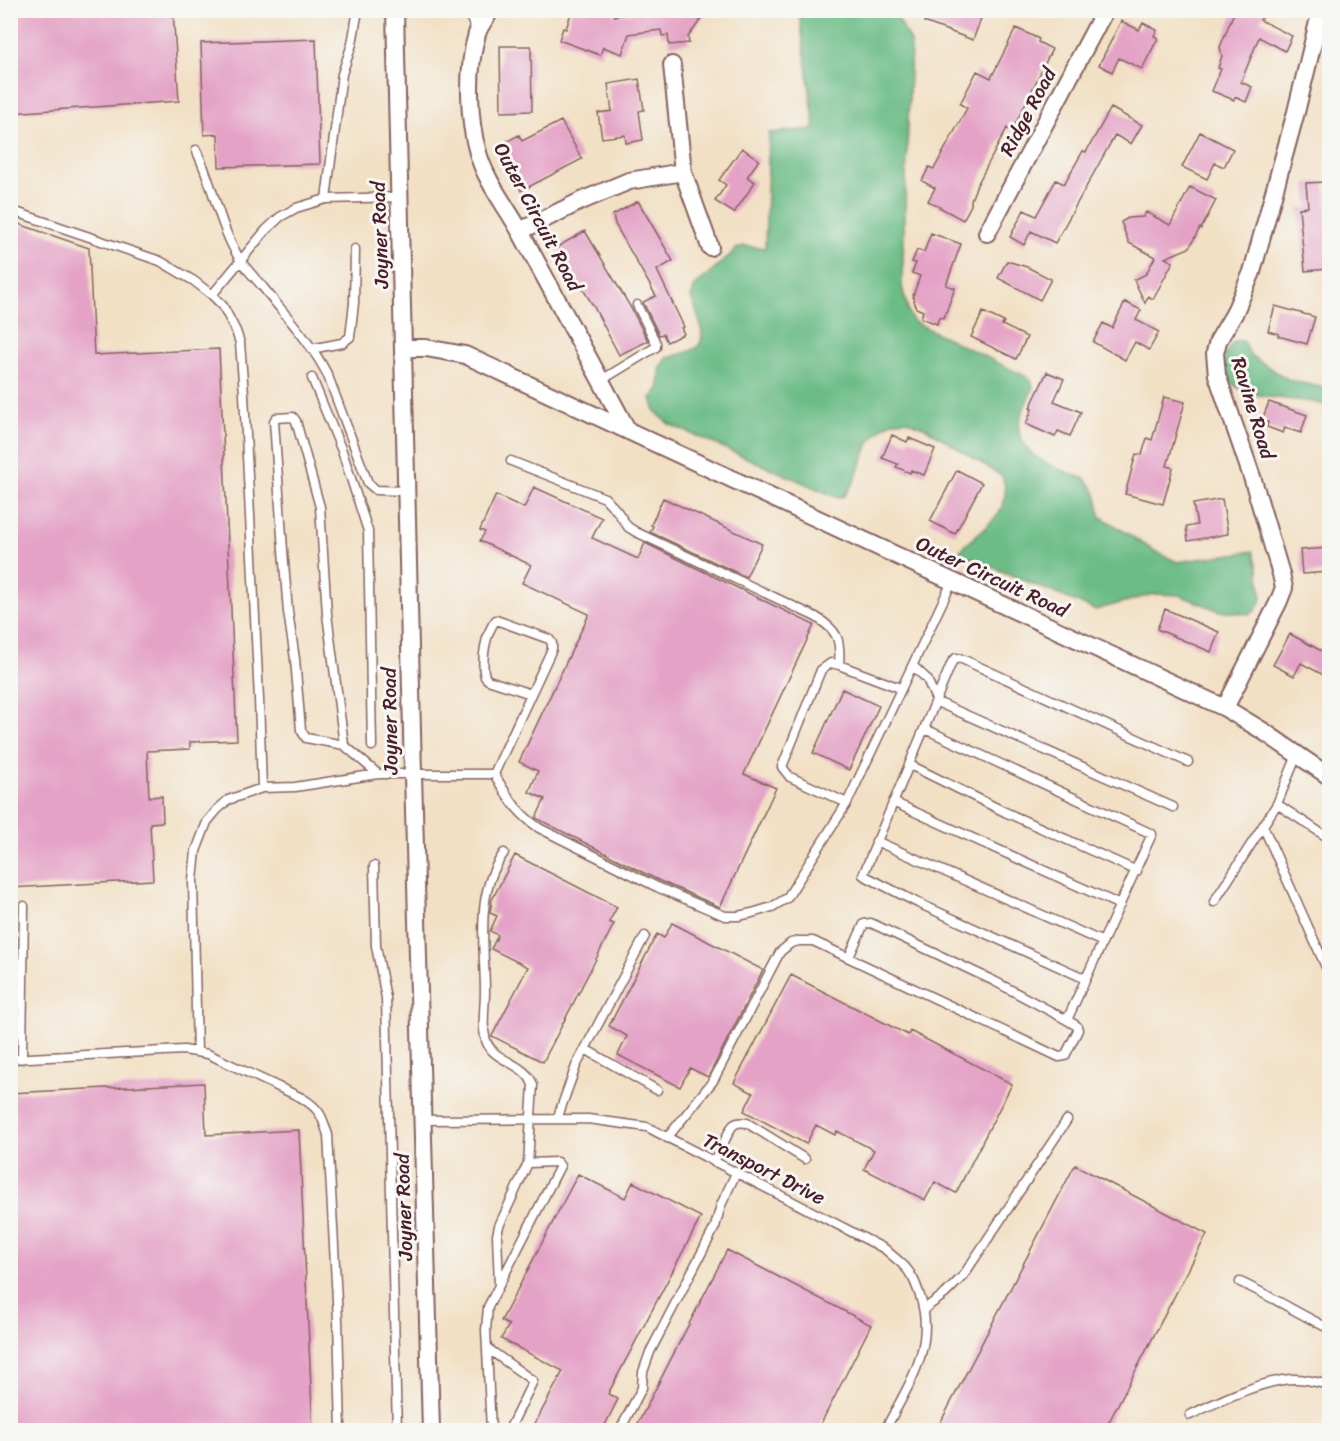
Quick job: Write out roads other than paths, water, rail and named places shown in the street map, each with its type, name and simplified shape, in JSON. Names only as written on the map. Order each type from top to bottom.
[{"type":"street","name":"Joyner Road","points":[[394,10],[404,348],[412,774],[431,1431]]},
{"type":"street","name":"Outer Circuit Road","points":[[490,10],[477,32],[472,57],[471,97],[478,153],[491,183],[520,231],[628,431]]},
{"type":"street","name":"Ridge Road","points":[[987,233],[1105,10]]},
{"type":"street","name":"Ravine Road","points":[[1225,708],[1284,588],[1253,480],[1217,375],[1215,353],[1218,341],[1234,314],[1252,272],[1296,112],[1321,10]]},
{"type":"street","points":[[672,64],[683,172],[710,248]]},
{"type":"street","points":[[520,231],[581,201],[629,181],[683,172]]},
{"type":"street","name":"Outer Circuit Road","points":[[404,348],[426,348],[465,355],[1225,708],[1263,731],[1329,777]]},
{"type":"lane","points":[[326,199],[342,74],[352,44],[358,10]]},
{"type":"lane","points":[[467,10],[477,32]]},
{"type":"lane","points":[[196,150],[206,170],[227,233],[241,261],[311,349],[328,376],[368,483],[376,490],[407,491]]},
{"type":"lane","points":[[212,295],[266,230],[280,217],[311,202],[326,199],[400,197]]},
{"type":"lane","points":[[10,210],[160,261],[194,281],[212,295],[229,316],[240,343],[262,788]]},
{"type":"lane","points":[[311,349],[342,343],[350,337],[354,303],[355,249]]},
{"type":"lane","points":[[600,381],[656,347],[637,305]]},
{"type":"lane","points":[[312,378],[342,451],[368,531],[372,746]]},
{"type":"lane","points":[[344,745],[327,614],[320,507],[296,421],[293,417],[276,418],[274,422],[282,539],[300,730],[306,738],[344,745],[378,774]]},
{"type":"lane","points":[[511,461],[605,498],[628,527],[636,532],[816,617],[828,625],[838,638],[839,665]]},
{"type":"lane","points":[[494,774],[513,806],[539,828],[657,887],[725,916],[752,914],[772,907],[787,898],[847,803],[952,582]]},
{"type":"lane","points":[[494,774],[552,650],[552,643],[549,639],[496,620],[489,633],[485,677],[531,694]]},
{"type":"lane","points":[[1086,979],[864,877],[863,872],[952,662],[956,658],[962,659],[1188,762]]},
{"type":"lane","points":[[847,803],[790,777],[782,767],[821,670],[826,664],[839,665],[900,688]]},
{"type":"lane","points":[[913,666],[927,679],[937,702],[1173,807]]},
{"type":"lane","points":[[925,729],[1151,832],[1152,837],[1137,871],[1067,1020]]},
{"type":"lane","points":[[1214,902],[1277,804],[1297,755]]},
{"type":"lane","points":[[910,765],[1005,812],[1137,871]]},
{"type":"lane","points":[[197,1052],[193,880],[196,850],[207,822],[216,810],[228,800],[262,788],[295,787],[378,774],[494,774]]},
{"type":"lane","points":[[893,802],[1120,906]]},
{"type":"lane","points":[[1277,804],[1329,840]]},
{"type":"lane","points":[[1263,826],[1329,976]]},
{"type":"lane","points":[[876,841],[1103,942]]},
{"type":"lane","points":[[499,1284],[497,1235],[528,1163],[533,1085],[528,1074],[487,1045],[485,1036],[482,940],[486,896],[489,879],[504,853]]},
{"type":"lane","points":[[374,866],[376,946],[386,998],[397,1431]]},
{"type":"lane","points":[[22,1059],[24,906]]},
{"type":"lane","points":[[668,1138],[713,1081],[780,952],[785,946],[798,941],[813,941],[849,957],[1059,1057],[1065,1056],[1078,1029],[1067,1020],[994,981],[871,923],[864,924],[849,957]]},
{"type":"lane","points":[[557,1119],[568,1085],[585,1049],[645,936]]},
{"type":"lane","points":[[585,1049],[657,1090]]},
{"type":"lane","points":[[10,1059],[184,1050],[197,1052],[208,1054],[302,1098],[312,1104],[321,1114],[328,1135],[338,1320],[341,1431]]},
{"type":"lane","name":"Transport Drive","points":[[422,1120],[588,1119],[647,1128],[885,1249],[903,1264],[914,1279],[924,1309],[926,1335],[920,1361],[885,1431]]},
{"type":"lane","points":[[924,1309],[945,1294],[963,1276],[1067,1120]]},
{"type":"lane","points":[[714,1162],[733,1124],[741,1122],[747,1123],[805,1159]]},
{"type":"lane","points":[[491,1431],[486,1316],[488,1307],[560,1166],[559,1163],[553,1162],[528,1163]]},
{"type":"lane","points":[[620,1431],[642,1388],[643,1372],[650,1352],[715,1227],[721,1205],[736,1173]]},
{"type":"lane","points":[[1240,1282],[1329,1329]]},
{"type":"lane","points":[[487,1348],[533,1381],[509,1431]]},
{"type":"lane","points":[[1190,1415],[1219,1401],[1278,1381],[1298,1378],[1329,1385]]}]
